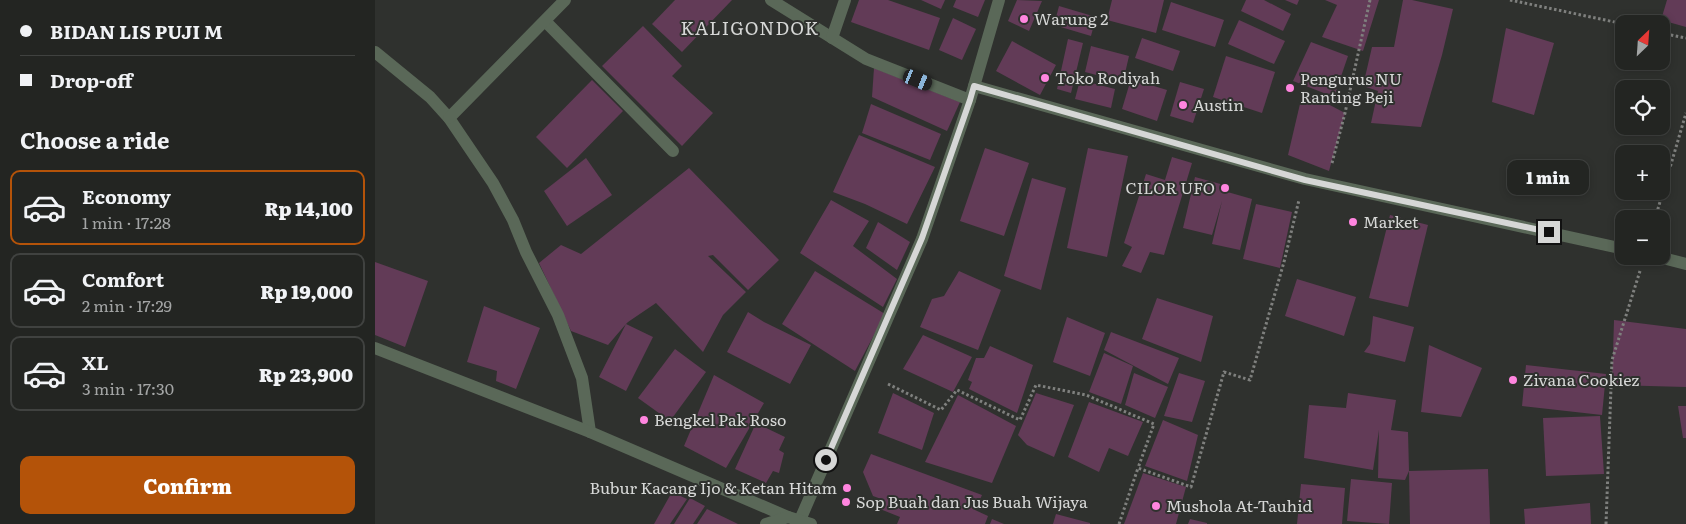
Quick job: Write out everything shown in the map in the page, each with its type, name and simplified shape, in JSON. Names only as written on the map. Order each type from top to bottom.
[{"type":"street","points":[[449,118],[565,0]]},
{"type":"street","points":[[771,0],[866,59],[970,100]]},
{"type":"street","points":[[832,38],[845,0]]},
{"type":"street","points":[[800,520],[922,238],[970,100],[999,0]]},
{"type":"street","points":[[545,22],[673,151]]},
{"type":"street","points":[[375,52],[430,97],[449,118],[493,183],[513,220],[525,252],[558,315],[582,378],[590,432]]},
{"type":"street","points":[[974,86],[1305,180],[1326,183],[1615,247]]},
{"type":"street","points":[[1670,260],[1686,264]]},
{"type":"street","points":[[375,348],[590,432],[800,520]]},
{"type":"street","points":[[765,524],[800,520]]},
{"type":"path","points":[[1326,183],[1345,112],[1370,0]]},
{"type":"path","points":[[1510,0],[1615,22]]},
{"type":"path","points":[[1670,34],[1686,38]]},
{"type":"path","points":[[1658,210],[1686,114]]},
{"type":"path","points":[[1138,468],[1191,487],[1224,372],[1250,380],[1305,180]]},
{"type":"path","points":[[1606,524],[1612,360],[1641,266]]},
{"type":"path","points":[[888,384],[941,410],[957,390],[1020,420],[1036,385],[1086,395],[1153,424],[1119,524]]},
{"type":"building","points":[[675,0],[732,0],[682,52],[652,24]]},
{"type":"building","points":[[859,0],[888,0],[940,18],[929,50],[851,22]]},
{"type":"building","points":[[921,0],[945,0],[941,9]]},
{"type":"building","points":[[956,0],[985,0],[978,17],[953,7]]},
{"type":"building","points":[[1017,0],[1042,1],[1029,31],[1008,21]]},
{"type":"building","points":[[1112,0],[1164,0],[1156,33],[1107,20]]},
{"type":"building","points":[[1246,0],[1264,0],[1291,14],[1283,31],[1241,11]]},
{"type":"building","points":[[1285,0],[1299,0],[1297,5]]},
{"type":"building","points":[[1325,0],[1379,0],[1363,51],[1322,37],[1337,5]]},
{"type":"building","points":[[1403,0],[1412,0],[1453,9],[1421,127],[1371,123],[1378,91],[1363,86],[1372,47],[1394,47]]},
{"type":"building","points":[[1667,0],[1686,0],[1686,27],[1670,23],[1670,15],[1662,15]]},
{"type":"building","points":[[1171,2],[1224,20],[1215,47],[1162,30]]},
{"type":"building","points":[[1059,6],[1096,17],[1091,36],[1054,25]]},
{"type":"building","points":[[953,18],[976,29],[962,60],[939,50]]},
{"type":"building","points":[[1239,20],[1285,41],[1274,64],[1228,44]]},
{"type":"building","points":[[643,26],[682,66],[672,76],[713,113],[682,146],[602,66]]},
{"type":"building","points":[[1506,28],[1554,43],[1534,115],[1492,102]]},
{"type":"building","points":[[1142,38],[1180,51],[1173,71],[1135,58]]},
{"type":"building","points":[[1068,39],[1083,43],[1071,93],[1057,89]]},
{"type":"building","points":[[1012,41],[1056,65],[1040,95],[996,71]]},
{"type":"building","points":[[1311,42],[1348,56],[1334,97],[1293,81]]},
{"type":"building","points":[[1091,46],[1129,56],[1123,82],[1085,72]]},
{"type":"building","points":[[1226,56],[1275,72],[1262,113],[1213,97]]},
{"type":"building","points":[[874,68],[960,102],[947,131],[872,97]]},
{"type":"building","points":[[1131,79],[1167,90],[1157,121],[1122,109]]},
{"type":"building","points":[[592,80],[623,111],[567,168],[536,137]]},
{"type":"building","points":[[1080,80],[1115,89],[1111,108],[1075,99]]},
{"type":"building","points":[[1180,82],[1204,89],[1193,123],[1170,116]]},
{"type":"building","points":[[1303,91],[1345,113],[1329,171],[1288,155]]},
{"type":"building","points":[[871,104],[941,134],[930,160],[862,133]]},
{"type":"building","points":[[859,135],[935,167],[907,224],[865,204],[833,192]]},
{"type":"building","points":[[985,148],[1029,163],[1004,236],[960,221]]},
{"type":"building","points":[[1088,148],[1128,156],[1107,257],[1067,248]]},
{"type":"building","points":[[1172,157],[1192,163],[1164,255],[1150,252],[1141,273],[1122,266],[1132,247],[1124,243],[1146,174],[1165,180]]},
{"type":"building","points":[[586,158],[612,195],[567,226],[544,191]]},
{"type":"building","points":[[689,168],[779,260],[748,290],[713,255],[708,256],[746,292],[723,315],[703,352],[656,303],[628,322],[608,345],[571,331],[539,263],[561,245],[581,254]]},
{"type":"building","points":[[1195,177],[1224,185],[1224,191],[1252,199],[1240,250],[1212,244],[1222,201],[1212,235],[1183,228]]},
{"type":"building","points":[[1032,178],[1066,188],[1041,290],[1004,276]]},
{"type":"building","points":[[831,200],[869,221],[853,246],[897,279],[883,307],[800,253]]},
{"type":"building","points":[[1256,204],[1292,212],[1280,268],[1243,259]]},
{"type":"building","points":[[1390,215],[1428,225],[1408,307],[1369,298]]},
{"type":"building","points":[[878,222],[910,242],[897,270],[866,248]]},
{"type":"building","points":[[375,262],[428,281],[405,347],[375,335]]},
{"type":"building","points":[[815,271],[885,314],[855,371],[782,324]]},
{"type":"building","points":[[959,271],[1001,290],[978,350],[920,327],[932,299],[944,296]]},
{"type":"building","points":[[1297,279],[1356,297],[1344,336],[1285,316]]},
{"type":"building","points":[[1157,298],[1213,316],[1201,362],[1142,339]]},
{"type":"building","points":[[484,306],[540,328],[516,389],[496,381],[497,371],[467,362]]},
{"type":"building","points":[[748,312],[811,345],[790,384],[727,352]]},
{"type":"building","points":[[1373,316],[1414,327],[1405,362],[1364,352],[1370,344]]},
{"type":"building","points":[[1067,317],[1105,333],[1090,376],[1053,362]]},
{"type":"building","points":[[1614,320],[1686,329],[1686,387],[1612,385]]},
{"type":"building","points":[[626,324],[653,337],[626,391],[599,377]]},
{"type":"building","points":[[1111,332],[1179,358],[1168,384],[1104,350]]},
{"type":"building","points":[[923,335],[972,357],[953,392],[903,369]]},
{"type":"building","points":[[1429,345],[1482,368],[1461,417],[1421,412]]},
{"type":"building","points":[[990,346],[1033,365],[1017,413],[969,389],[972,382],[968,380],[976,358],[984,358]]},
{"type":"building","points":[[675,349],[706,372],[670,421],[638,398]]},
{"type":"building","points":[[1104,353],[1133,366],[1121,404],[1089,392]]},
{"type":"building","points":[[1526,365],[1606,374],[1602,415],[1522,406]]},
{"type":"building","points":[[1134,373],[1168,387],[1155,418],[1125,405]]},
{"type":"building","points":[[1179,373],[1205,381],[1192,422],[1164,416]]},
{"type":"building","points":[[714,375],[764,403],[726,468],[684,446]]},
{"type":"building","points":[[893,393],[934,413],[922,450],[878,433]]},
{"type":"building","points":[[1036,393],[1074,405],[1054,457],[1027,445],[1018,435]]},
{"type":"building","points":[[1348,393],[1396,400],[1391,430],[1408,432],[1409,471],[1405,480],[1378,478],[1379,430],[1373,470],[1304,458],[1309,405],[1346,408]]},
{"type":"building","points":[[958,395],[1016,426],[992,483],[925,462]]},
{"type":"building","points":[[1089,402],[1143,422],[1128,456],[1109,448],[1099,472],[1068,457]]},
{"type":"building","points":[[1678,406],[1686,406],[1686,438],[1683,438]]},
{"type":"building","points":[[1600,416],[1604,474],[1546,476],[1543,418]]},
{"type":"building","points":[[1163,420],[1198,435],[1187,481],[1145,466]]},
{"type":"building","points":[[756,423],[785,437],[779,450],[784,453],[779,473],[773,471],[766,483],[735,469]]},
{"type":"building","points":[[871,454],[982,495],[975,510],[988,516],[985,524],[897,524],[900,517],[880,509],[884,500],[873,496],[863,472]]},
{"type":"building","points":[[1488,469],[1490,524],[1410,524],[1409,471]]},
{"type":"building","name":"Mushola At-Tauhid","points":[[1143,473],[1186,487],[1176,524],[1124,524]]},
{"type":"building","points":[[1351,479],[1392,483],[1389,524],[1347,521]]},
{"type":"building","points":[[1301,484],[1345,488],[1342,524],[1297,524]]},
{"type":"building","points":[[672,492],[687,499],[670,524],[654,524]]},
{"type":"building","points":[[690,498],[705,506],[693,524],[674,524]]},
{"type":"building","points":[[1590,503],[1591,524],[1525,524],[1524,509]]},
{"type":"building","points":[[707,509],[738,524],[697,524]]},
{"type":"building","points":[[1056,514],[1090,523],[1090,524],[1053,524]]},
{"type":"building","points":[[992,519],[1004,524],[990,524]]},
{"type":"building","points":[[1190,519],[1207,523],[1207,524],[1188,524]]},
{"type":"place","name":"Warung 2","points":[[1024,19]]},
{"type":"place","name":"Toko Rodiyah","points":[[1045,78]]},
{"type":"place","name":"Pengurus NU Ranting Beji","points":[[1290,88]]},
{"type":"place","name":"Austin","points":[[1183,105]]},
{"type":"place","name":"CILOR UFO","points":[[1225,188]]},
{"type":"place","name":"Market","points":[[1353,222]]},
{"type":"place","name":"Zivana Cookiez","points":[[1513,380]]},
{"type":"place","name":"Bengkel Pak Roso","points":[[644,420]]},
{"type":"place","name":"Bubur Kacang Ijo & Ketan Hitam","points":[[847,488]]},
{"type":"place","name":"Sop Buah dan Jus Buah Wijaya","points":[[846,502]]},
{"type":"place","name":"Mushola At-Tauhid","points":[[1156,506]]},
{"type":"district","name":"KALIGONDOK","points":[[750,29]]},
{"type":"route","points":[[826,460],[922,238],[974,86],[1305,180],[1549,232]]}]
